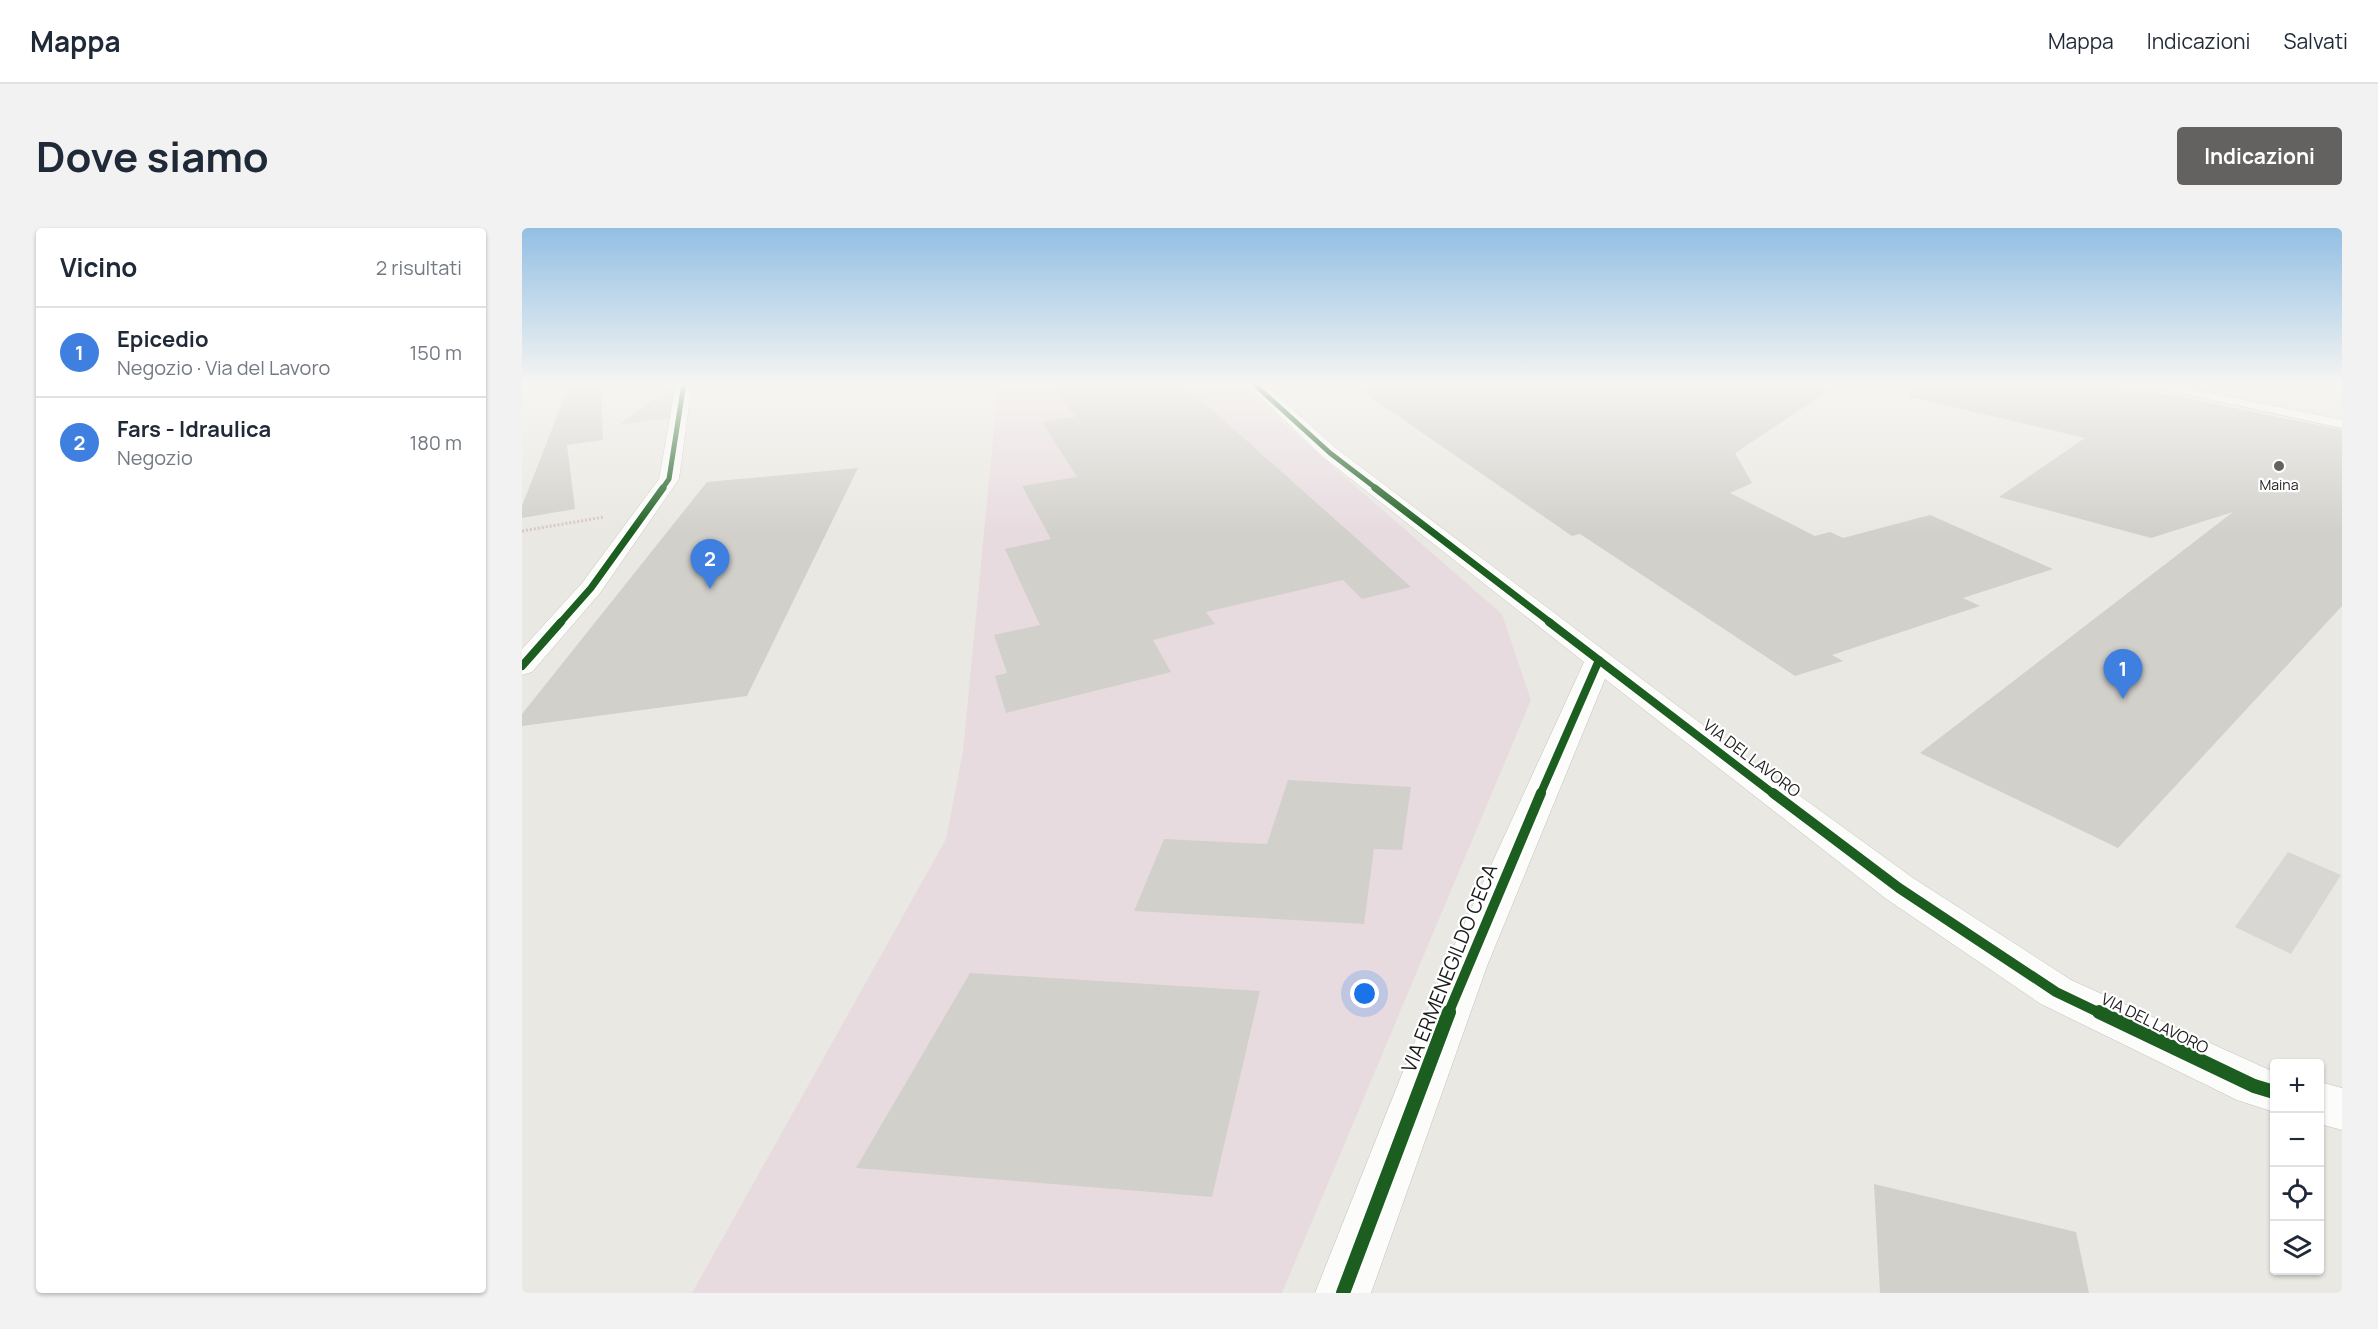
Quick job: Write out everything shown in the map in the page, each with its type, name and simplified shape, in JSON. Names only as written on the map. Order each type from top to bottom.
[{"type":"street","points":[[522,666],[591,588],[669,478],[676,433]]},
{"type":"street","name":"VIA DEL LAVORO","points":[[1307,433],[1330,453],[1899,888],[2056,992],[2254,1086],[2270,1091]]},
{"type":"street","name":"VIA ERMENEGILDO CECA","points":[[1343,1293],[1466,966],[1599,660]]},
{"type":"street","points":[[2324,1104],[2342,1109]]},
{"type":"path","points":[[522,531],[646,511]]},
{"type":"shaded area","points":[[994,433],[1294,433],[1502,614],[1531,700],[1282,1293],[692,1293],[946,839],[963,751]]},
{"type":"shaded area","points":[[2288,852],[2341,875],[2291,954],[2235,927]]},
{"type":"building","points":[[551,433],[603,433],[603,440],[567,445],[575,509],[522,518],[522,506]]},
{"type":"building","points":[[1049,433],[1238,433],[1411,587],[1362,599],[1343,580],[1206,612],[1215,624],[1153,640],[1171,672],[1006,713],[995,676],[1007,673],[994,635],[1040,625],[1005,549],[1051,539],[1022,486],[1077,477]]},
{"type":"building","points":[[1422,433],[1766,433],[1735,453],[1752,483],[1730,493],[1815,536],[1830,532],[1843,538],[1930,515],[2053,569],[1963,598],[1980,606],[1832,655],[1843,661],[1795,676],[1580,534],[1572,536]]},
{"type":"building","points":[[2062,433],[2342,433],[2342,606],[2118,848],[1920,753],[2233,512],[2151,538],[1999,497],[2085,438]]},
{"type":"building","points":[[858,468],[747,696],[522,726],[522,714],[707,482]]},
{"type":"building","points":[[1288,780],[1411,787],[1402,850],[1374,849],[1364,924],[1134,911],[1164,839],[1267,844]]},
{"type":"building","points":[[970,973],[1260,991],[1212,1197],[856,1168]]},
{"type":"building","points":[[1874,1184],[2076,1232],[2089,1293],[1880,1293]]},
{"type":"cycle path","points":[[522,666],[591,588],[669,479],[676,433]]},
{"type":"cycle path","points":[[1308,433],[1330,453],[1709,745],[1899,888],[2056,992],[2254,1086],[2270,1091]]},
{"type":"cycle path","points":[[1343,1293],[1466,966],[1599,660]]},
{"type":"place","name":"Maina","points":[[2279,466]]},
{"type":"place","name":"Fars - Idraulica","points":[[710,589]]},
{"type":"place","name":"Epicedio","points":[[2123,699]]}]
